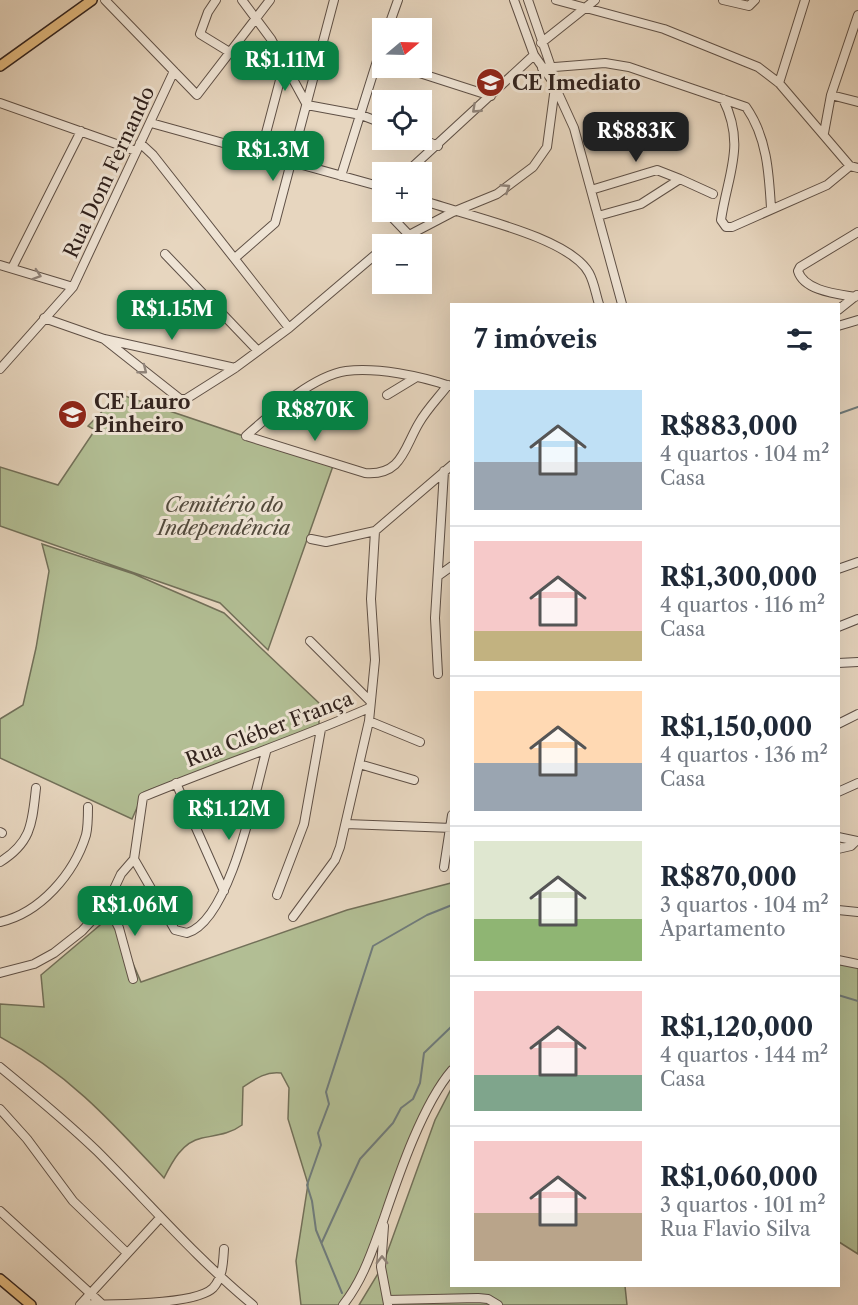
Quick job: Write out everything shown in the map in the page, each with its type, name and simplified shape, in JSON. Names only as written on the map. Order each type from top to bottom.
[{"type":"main road","points":[[0,66],[92,0]]},
{"type":"main road","points":[[0,1279],[31,1305]]},
{"type":"street","points":[[105,0],[197,95],[257,20],[270,0]]},
{"type":"street","points":[[216,0],[208,12],[200,34],[231,53]]},
{"type":"street","points":[[242,0],[257,20],[307,105],[362,115],[372,119]]},
{"type":"street","points":[[235,258],[275,223],[334,0]]},
{"type":"street","points":[[392,18],[398,0]]},
{"type":"street","points":[[514,0],[534,55],[547,68],[605,63],[629,67],[746,107],[754,118],[768,161],[771,208]]},
{"type":"street","points":[[528,0],[547,68],[574,128],[622,303]]},
{"type":"street","points":[[556,0],[664,29],[758,67],[779,83],[854,167],[827,185],[732,227],[726,227],[721,220],[725,190],[735,158],[736,133],[723,99]]},
{"type":"street","points":[[541,43],[595,0]]},
{"type":"street","points":[[723,0],[749,6],[755,0]]},
{"type":"street","points":[[779,83],[804,0]]},
{"type":"street","points":[[824,134],[831,95],[858,15]]},
{"type":"street","points":[[848,42],[858,46]]},
{"type":"street","points":[[419,162],[534,55]]},
{"type":"street","points":[[261,152],[284,65]]},
{"type":"street","name":"Rua Dom Fernando","points":[[0,369],[74,287],[174,71]]},
{"type":"street","points":[[432,77],[491,96]]},
{"type":"street","points":[[340,176],[374,78]]},
{"type":"street","points":[[411,234],[453,212],[496,194],[525,175],[542,156],[552,124],[554,84]]},
{"type":"street","points":[[831,95],[858,102]]},
{"type":"street","points":[[0,103],[136,151]]},
{"type":"street","points":[[552,124],[566,110]]},
{"type":"street","points":[[151,123],[372,184]]},
{"type":"street","points":[[12,268],[81,130]]},
{"type":"street","points":[[140,143],[153,155],[289,328]]},
{"type":"street","points":[[432,143],[438,146]]},
{"type":"street","points":[[591,190],[657,170],[713,194]]},
{"type":"street","points":[[598,216],[641,204],[680,179]]},
{"type":"street","points":[[432,204],[547,240],[575,258],[589,273],[599,303]]},
{"type":"street","points":[[397,222],[408,234]]},
{"type":"street","points":[[856,296],[834,294],[814,286],[801,278],[798,271],[800,267],[858,232]]},
{"type":"street","points":[[165,254],[258,351]]},
{"type":"street","points":[[104,339],[182,399],[235,368],[289,328],[372,257]]},
{"type":"street","points":[[0,265],[74,287]]},
{"type":"street","points":[[840,308],[856,296]]},
{"type":"street","points":[[44,318],[104,339],[235,368]]},
{"type":"street","points":[[840,325],[858,320]]},
{"type":"street","points":[[374,371],[415,378],[450,385],[420,422],[398,462],[378,474],[365,473],[246,436],[281,406],[323,380],[344,372],[374,371]]},
{"type":"street","points":[[387,395],[415,378]]},
{"type":"street","points":[[311,539],[326,542],[375,531],[450,466]]},
{"type":"street","points":[[438,674],[435,618],[444,471]]},
{"type":"street","points":[[293,917],[335,860],[346,824],[369,721],[375,660],[371,599],[375,531]]},
{"type":"street","points":[[840,568],[858,562]]},
{"type":"street","points":[[438,576],[450,567]]},
{"type":"street","points":[[840,626],[858,620]]},
{"type":"street","points":[[310,641],[369,705]]},
{"type":"street","points":[[840,663],[858,662]]},
{"type":"street","name":"Rua Cléber França","points":[[0,973],[34,964],[54,953],[82,931],[107,904],[121,874],[134,859],[143,797],[176,783],[266,752],[321,729],[369,705]]},
{"type":"street","points":[[840,723],[858,714]]},
{"type":"street","points":[[369,721],[420,742]]},
{"type":"street","points":[[277,895],[304,824],[321,729]]},
{"type":"street","points":[[134,859],[175,930],[187,933],[200,927],[224,891],[247,827],[266,752]]},
{"type":"street","points":[[359,764],[414,780]]},
{"type":"street","points":[[176,783],[224,891]]},
{"type":"street","points":[[840,791],[858,783]]},
{"type":"street","points":[[0,862],[22,845],[31,826],[36,788]]},
{"type":"street","points":[[0,922],[15,918],[49,894],[71,870],[86,834],[88,807]]},
{"type":"street","points":[[346,824],[450,827],[444,867]]},
{"type":"street","points":[[840,837],[857,841]]},
{"type":"street","points":[[840,849],[851,846],[857,841]]},
{"type":"street","points":[[107,904],[119,928],[133,979]]},
{"type":"street","points":[[840,910],[858,912]]},
{"type":"street","points":[[840,960],[858,964]]},
{"type":"street","points":[[0,1066],[97,1151],[159,1219],[220,1278],[253,1305]]},
{"type":"street","points":[[344,1305],[362,1277],[422,1122],[439,1086],[450,1072]]},
{"type":"street","points":[[0,1109],[27,1139],[73,1201],[127,1253]]},
{"type":"street","points":[[0,1211],[103,1305]]},
{"type":"street","points":[[385,1214],[381,1267],[388,1303],[478,1298],[488,1299],[498,1305]]},
{"type":"street","points":[[80,1305],[90,1291],[159,1219]]},
{"type":"street","points":[[80,1305],[180,1303],[205,1295],[220,1278],[224,1249]]},
{"type":"green space","name":"Cemitério do Independência","points":[[119,394],[333,466],[268,650],[220,603],[0,526],[0,467],[58,485],[95,430],[88,426]]},
{"type":"green space","points":[[42,544],[134,574],[224,613],[319,703],[319,726],[144,792],[132,819],[0,758],[0,719],[23,705],[36,648],[49,571]]},
{"type":"green space","points":[[450,883],[450,1068],[432,1095],[367,1267],[340,1305],[301,1305],[296,1261],[308,1184],[288,1119],[289,1088],[281,1073],[266,1074],[243,1087],[242,1125],[228,1132],[195,1140],[183,1148],[164,1178],[88,1100],[25,1051],[0,1037],[0,1004],[44,1007],[41,975],[112,915],[141,982],[347,910]]},
{"type":"green space","points":[[840,964],[858,967],[858,1254],[840,1243]]},
{"type":"green space","points":[[450,1091],[450,1287],[625,1287],[627,1305],[359,1305],[382,1267],[435,1120]]},
{"type":"waterway","points":[[840,413],[858,407]]},
{"type":"waterway","points":[[342,1293],[316,1230],[307,1185],[321,1145],[318,1133],[329,1104],[326,1092],[373,946],[427,915],[450,906]]},
{"type":"waterway","points":[[840,996],[858,1001]]},
{"type":"waterway","points":[[322,1242],[360,1159],[393,1123],[401,1108],[413,1099],[420,1083],[424,1053],[450,1028]]},
{"type":"place","name":"CE Imediato","points":[[491,83]]},
{"type":"place","name":"CE Lauro Pinheiro","points":[[73,414]]}]
